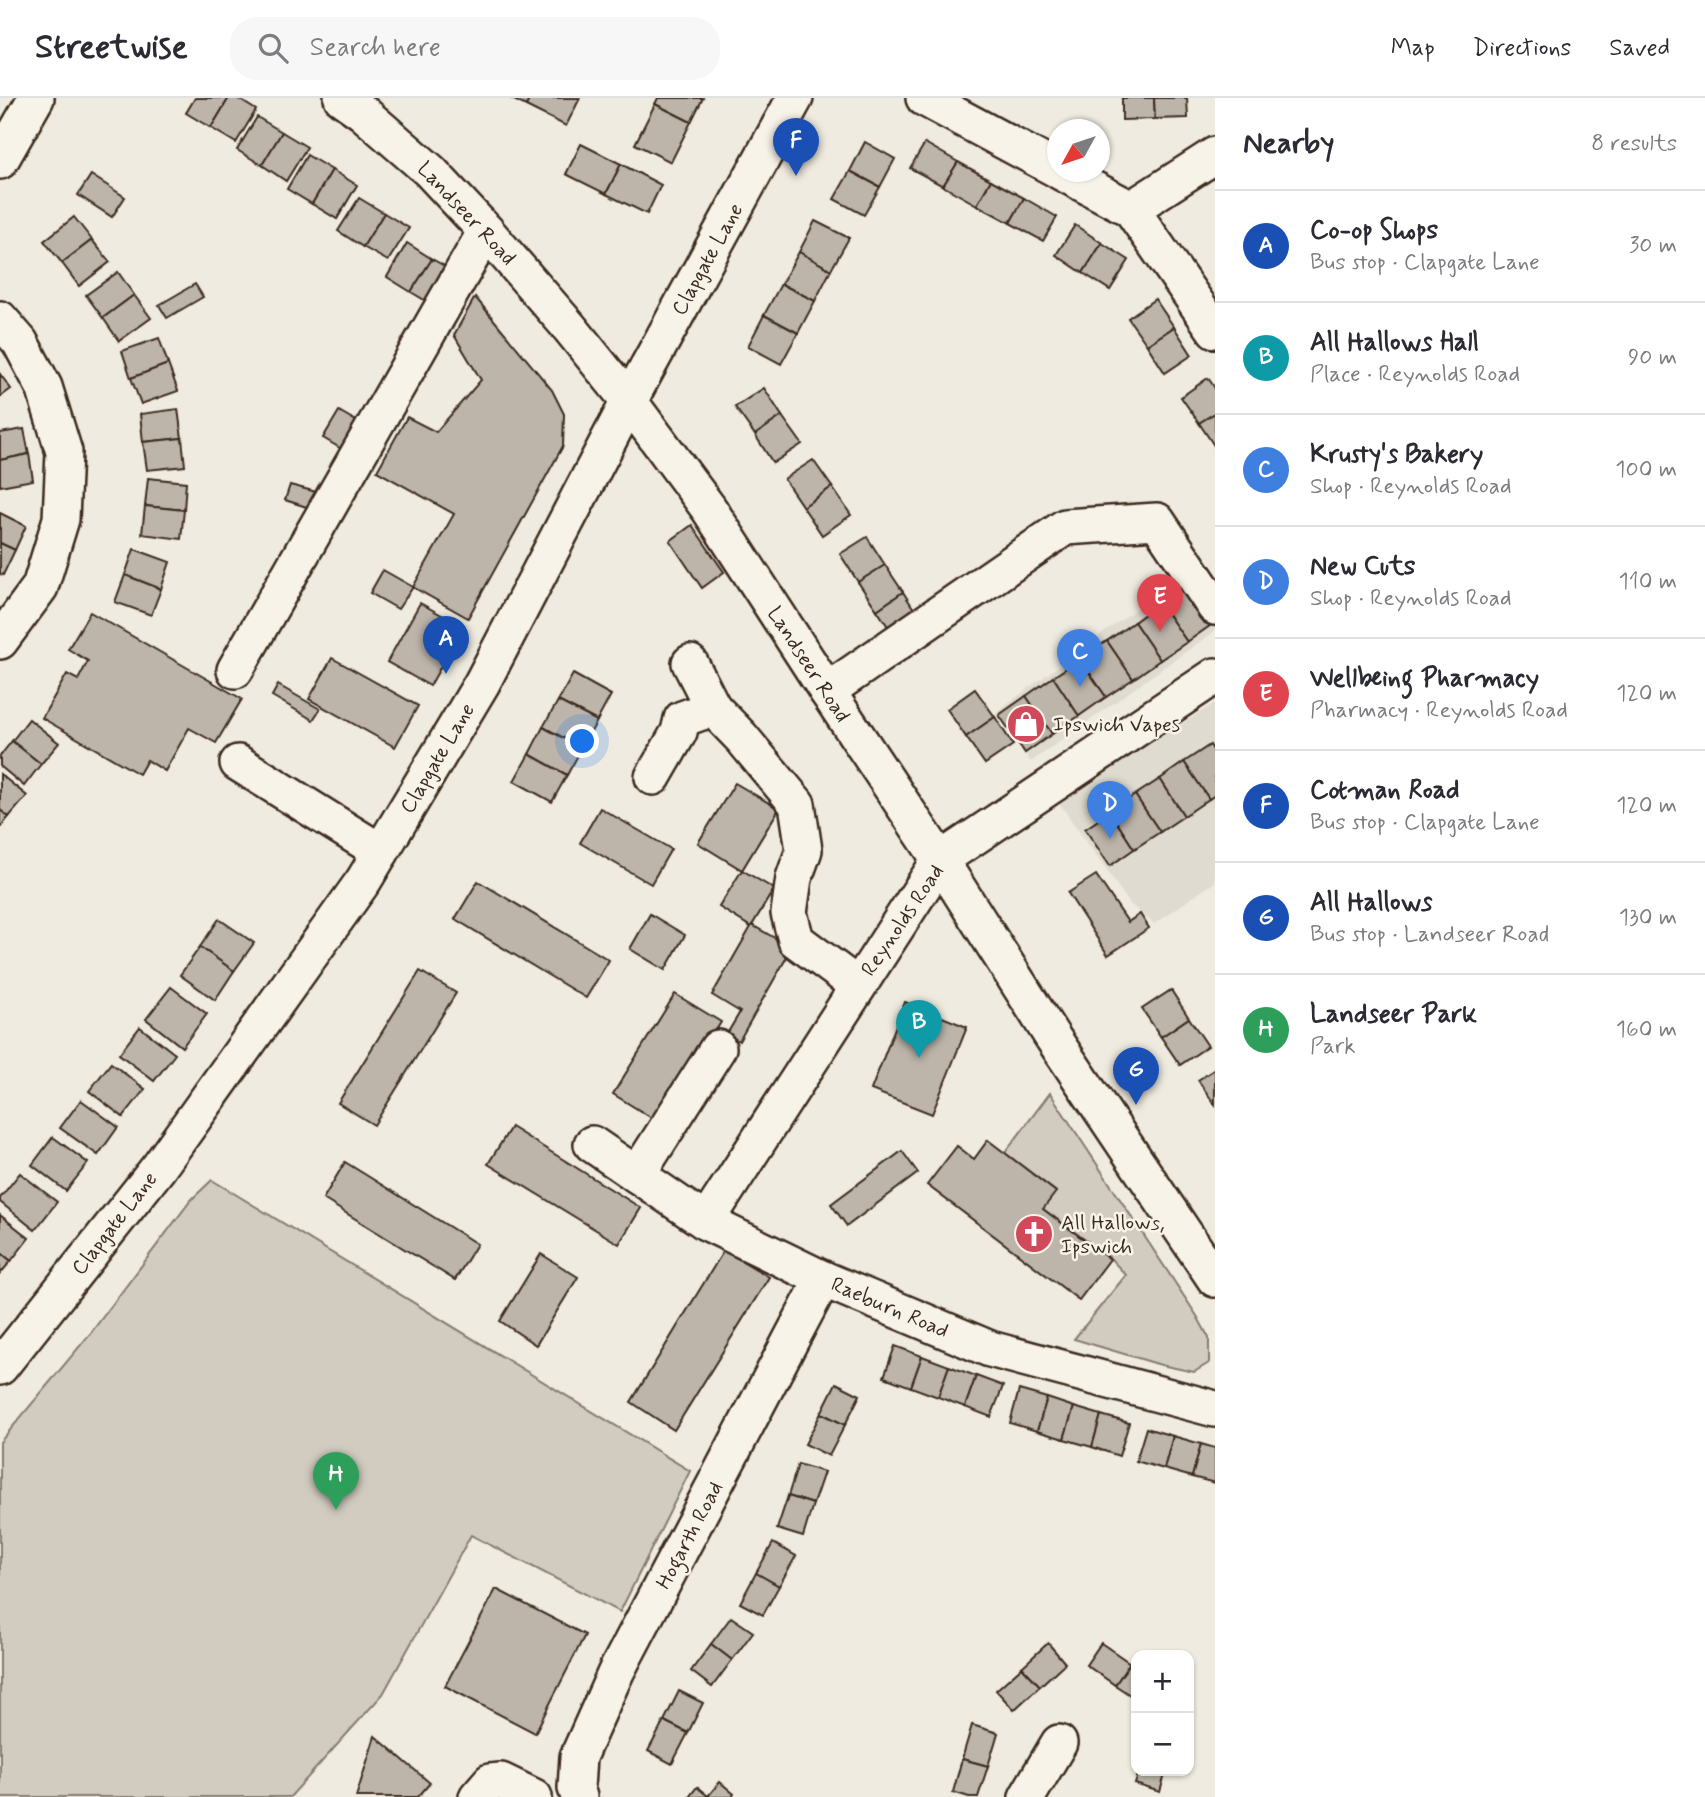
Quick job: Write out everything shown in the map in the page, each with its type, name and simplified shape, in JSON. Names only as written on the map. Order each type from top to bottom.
[{"type":"street","points":[[0,161],[37,98]]},
{"type":"street","name":"Clapgate Lane","points":[[0,1367],[159,1167],[364,880],[482,683],[629,401],[795,98]]},
{"type":"street","points":[[924,98],[1047,165]]},
{"type":"street","name":"Landseer Road","points":[[358,103],[430,172],[486,231],[570,328],[629,401],[709,509],[940,860],[1045,1027],[1215,1279]]},
{"type":"street","points":[[1131,209],[1215,155]]},
{"type":"street","points":[[1080,182],[1131,209],[1215,330]]},
{"type":"street","points":[[235,670],[486,231]]},
{"type":"street","points":[[0,319],[20,342],[44,387],[64,452],[61,519],[40,587],[0,640]]},
{"type":"street","points":[[827,691],[1065,527],[1157,522],[1215,607]]},
{"type":"street","points":[[690,663],[698,713]]},
{"type":"street","name":"Reynolds Road","points":[[706,1222],[940,860],[1215,676]]},
{"type":"street","points":[[653,777],[679,733],[698,713]]},
{"type":"street","points":[[698,713],[741,737],[797,804],[804,850],[794,878],[789,912],[796,940],[858,986]]},
{"type":"street","points":[[238,763],[381,852]]},
{"type":"street","points":[[637,1175],[718,1048]]},
{"type":"street","name":"Raeburn Road","points":[[592,1144],[706,1222],[822,1279],[990,1349],[1215,1409]]},
{"type":"street","name":"Hogarth Road","points":[[571,1794],[578,1757],[617,1672],[822,1279]]},
{"type":"street","points":[[1027,1797],[1059,1743]]},
{"type":"street","points":[[477,1797],[490,1782],[500,1781],[534,1797]]},
{"type":"shaded area","points":[[1189,570],[1215,606],[1215,631],[1031,762],[996,712]]},
{"type":"shaded area","points":[[1215,703],[1215,882],[1154,924],[1130,904],[1057,800]]},
{"type":"shaded area","points":[[1050,1093],[1209,1338],[1209,1363],[1194,1372],[1074,1339],[1126,1275],[1110,1258],[1043,1209],[1055,1191],[1005,1153]]},
{"type":"shaded area","points":[[212,1180],[690,1471],[620,1612],[471,1535],[383,1694],[290,1797],[0,1797],[0,1442],[90,1334],[191,1200]]},
{"type":"building","points":[[195,98],[229,98],[211,128],[186,113]]},
{"type":"building","points":[[229,98],[237,98],[256,110],[236,143],[211,128]]},
{"type":"building","points":[[510,98],[530,98],[526,106]]},
{"type":"building","points":[[530,98],[580,98],[566,126],[526,106]]},
{"type":"building","points":[[658,98],[703,98],[691,122],[655,104]]},
{"type":"building","points":[[1122,98],[1154,98],[1155,119],[1122,120]]},
{"type":"building","points":[[1154,98],[1187,98],[1188,118],[1155,119]]},
{"type":"building","points":[[655,104],[691,122],[671,162],[635,144]]},
{"type":"building","points":[[257,117],[282,132],[262,165],[237,150]]},
{"type":"building","points":[[282,132],[307,147],[286,181],[262,165]]},
{"type":"building","points":[[865,142],[895,159],[880,187],[850,171]]},
{"type":"building","points":[[925,143],[958,162],[943,186],[910,168]]},
{"type":"building","points":[[581,144],[621,164],[606,194],[566,174]]},
{"type":"building","points":[[307,155],[332,170],[312,204],[287,189]]},
{"type":"building","points":[[958,162],[991,180],[977,205],[943,186]]},
{"type":"building","points":[[621,164],[661,185],[647,214],[606,194]]},
{"type":"building","points":[[332,170],[357,185],[337,219],[312,204]]},
{"type":"building","points":[[850,171],[880,187],[864,215],[834,199]]},
{"type":"building","points":[[91,175],[125,197],[112,217],[78,195]]},
{"type":"building","points":[[991,180],[1024,198],[1010,223],[977,205]]},
{"type":"building","points":[[359,198],[384,213],[363,247],[338,231]]},
{"type":"building","points":[[1024,198],[1057,217],[1043,241],[1010,223]]},
{"type":"building","points":[[384,213],[409,228],[388,261],[363,247]]},
{"type":"building","points":[[74,217],[92,240],[62,263],[44,241]]},
{"type":"building","points":[[815,221],[849,238],[831,270],[799,252]]},
{"type":"building","points":[[1075,225],[1102,243],[1083,273],[1056,255]]},
{"type":"building","points":[[92,240],[110,262],[79,286],[62,263]]},
{"type":"building","points":[[407,243],[432,259],[411,292],[387,277]]},
{"type":"building","points":[[1102,243],[1129,260],[1110,290],[1083,273]]},
{"type":"building","points":[[799,252],[831,270],[815,301],[781,284]]},
{"type":"building","points":[[432,259],[457,273],[436,307],[411,292]]},
{"type":"building","points":[[118,272],[134,295],[103,318],[86,295]]},
{"type":"building","points":[[195,284],[203,297],[167,318],[159,305]]},
{"type":"building","points":[[781,284],[815,301],[798,333],[764,315]]},
{"type":"building","points":[[134,295],[151,318],[119,341],[103,318]]},
{"type":"building","points":[[475,297],[552,390],[564,414],[563,446],[468,618],[413,587],[454,514],[377,471],[407,417],[436,432],[481,380],[454,335]]},
{"type":"building","points":[[1155,299],[1174,327],[1147,345],[1128,318]]},
{"type":"building","points":[[764,315],[798,333],[781,364],[748,346]]},
{"type":"building","points":[[1174,327],[1192,355],[1165,373],[1147,345]]},
{"type":"building","points":[[159,338],[168,364],[131,378],[122,351]]},
{"type":"building","points":[[168,364],[178,391],[141,404],[131,378]]},
{"type":"building","points":[[0,374],[11,389],[0,397]]},
{"type":"building","points":[[1208,378],[1215,388],[1215,413],[1199,423],[1181,397]]},
{"type":"building","points":[[764,388],[782,416],[755,435],[735,407]]},
{"type":"building","points":[[178,409],[182,438],[143,442],[140,414]]},
{"type":"building","points":[[339,411],[361,424],[345,451],[323,438]]},
{"type":"building","points":[[1215,413],[1215,447],[1199,423]]},
{"type":"building","points":[[782,416],[802,444],[773,463],[755,435]]},
{"type":"building","points":[[24,429],[29,454],[0,460],[0,433]]},
{"type":"building","points":[[182,438],[185,466],[147,470],[143,442]]},
{"type":"building","points":[[29,454],[33,480],[0,486],[0,460]]},
{"type":"building","points":[[813,460],[832,487],[803,507],[784,479]]},
{"type":"building","points":[[148,478],[186,482],[184,510],[145,506]]},
{"type":"building","points":[[290,485],[324,494],[319,511],[285,500]]},
{"type":"building","points":[[832,487],[851,515],[822,535],[803,507]]},
{"type":"building","points":[[145,506],[184,510],[181,539],[142,534]]},
{"type":"building","points":[[0,513],[26,526],[15,550],[0,543]]},
{"type":"building","points":[[692,525],[724,572],[702,588],[670,541]]},
{"type":"building","points":[[867,537],[885,565],[858,582],[840,554]]},
{"type":"building","points":[[0,543],[15,550],[3,575],[0,574]]},
{"type":"building","points":[[134,549],[170,562],[161,589],[125,575]]},
{"type":"building","points":[[885,565],[903,592],[877,610],[858,582]]},
{"type":"building","points":[[383,570],[413,587],[398,609],[370,593]]},
{"type":"building","points":[[125,575],[161,589],[151,615],[115,602]]},
{"type":"building","points":[[1188,585],[1214,623],[1187,642],[1160,603]]},
{"type":"building","points":[[903,592],[921,620],[895,637],[877,610]]},
{"type":"building","points":[[420,603],[463,627],[430,686],[387,662]]},
{"type":"building","points":[[1160,603],[1187,642],[1160,660],[1134,622]]},
{"type":"building","points":[[90,612],[242,699],[216,743],[189,728],[165,771],[147,760],[139,774],[42,718],[67,674],[78,680],[88,661],[68,649]]},
{"type":"building","points":[[1134,622],[1160,660],[1133,679],[1107,641]]},
{"type":"building","points":[[1107,641],[1133,679],[1106,697],[1080,659]]},
{"type":"building","points":[[332,658],[418,706],[395,747],[309,699]]},
{"type":"building","points":[[1080,659],[1106,697],[1079,716],[1053,677]]},
{"type":"building","points":[[573,674],[611,695],[597,721],[558,701]]},
{"type":"building","points":[[1053,677],[1079,716],[1052,734],[1026,696]]},
{"type":"building","points":[[278,685],[320,709],[313,720],[272,696]]},
{"type":"building","points":[[975,689],[995,717],[966,737],[947,709]]},
{"type":"building","name":"Ipswich Vapes","points":[[1026,696],[1052,734],[1025,753],[999,715]]},
{"type":"building","points":[[558,701],[597,721],[582,748],[543,727]]},
{"type":"building","points":[[995,717],[1013,745],[985,764],[966,737]]},
{"type":"building","points":[[29,719],[59,743],[41,764],[12,741]]},
{"type":"building","points":[[543,727],[582,748],[567,775],[529,754]]},
{"type":"building","points":[[12,741],[41,764],[24,786],[0,766],[0,756]]},
{"type":"building","points":[[1210,745],[1215,753],[1215,795],[1209,799],[1184,762]]},
{"type":"building","points":[[529,754],[567,775],[552,802],[514,781]]},
{"type":"building","points":[[1184,762],[1209,799],[1184,816],[1160,779]]},
{"type":"building","points":[[0,774],[27,796],[9,817],[0,810]]},
{"type":"building","points":[[1160,779],[1184,816],[1160,832],[1135,795]]},
{"type":"building","points":[[735,783],[779,809],[742,870],[698,843]]},
{"type":"building","points":[[1135,795],[1160,832],[1134,849],[1110,812]]},
{"type":"building","points":[[600,808],[671,849],[651,884],[580,843]]},
{"type":"building","points":[[0,810],[9,817],[0,828]]},
{"type":"building","points":[[1110,812],[1134,849],[1110,866],[1085,829]]},
{"type":"building","points":[[742,870],[774,889],[751,927],[719,907]]},
{"type":"building","points":[[1096,875],[1128,922],[1140,914],[1149,928],[1108,955],[1068,893]]},
{"type":"building","points":[[478,881],[609,960],[586,998],[455,919]]},
{"type":"building","points":[[650,914],[685,935],[665,970],[630,949]]},
{"type":"building","points":[[219,919],[254,943],[234,971],[200,947]]},
{"type":"building","points":[[752,925],[792,948],[739,1041],[727,1034],[740,1012],[712,995]]},
{"type":"building","points":[[200,947],[234,971],[215,1000],[180,975]]},
{"type":"building","points":[[420,971],[456,993],[374,1125],[338,1103]]},
{"type":"building","points":[[171,987],[207,1014],[182,1047],[146,1019]]},
{"type":"building","points":[[1171,990],[1189,1018],[1161,1037],[1142,1009]]},
{"type":"building","points":[[675,994],[721,1022],[660,1123],[613,1094]]},
{"type":"building","points":[[905,1002],[967,1027],[932,1114],[871,1090]]},
{"type":"building","points":[[1189,1018],[1208,1046],[1180,1065],[1161,1037]]},
{"type":"building","points":[[140,1027],[175,1054],[154,1081],[119,1054]]},
{"type":"building","points":[[111,1063],[145,1089],[123,1117],[89,1091]]},
{"type":"building","points":[[1215,1069],[1215,1105],[1198,1080]]},
{"type":"building","points":[[81,1100],[118,1127],[98,1155],[60,1128]]},
{"type":"building","points":[[511,1127],[641,1208],[619,1244],[488,1164]]},
{"type":"building","points":[[53,1137],[88,1163],[66,1191],[32,1165]]},
{"type":"building","name":"All Hallows, Ipswich","points":[[988,1140],[1056,1192],[1043,1209],[1110,1259],[1079,1300],[927,1185],[957,1146],[974,1159]]},
{"type":"building","points":[[902,1151],[918,1173],[847,1226],[831,1204]]},
{"type":"building","points":[[345,1162],[477,1244],[455,1280],[323,1199]]},
{"type":"building","points":[[20,1173],[57,1202],[35,1230],[0,1202],[0,1198]]},
{"type":"building","points":[[0,1215],[29,1238],[11,1261],[0,1252]]},
{"type":"building","points":[[724,1250],[769,1277],[674,1430],[631,1402]]},
{"type":"building","points":[[0,1252],[11,1261],[0,1274]]},
{"type":"building","points":[[541,1254],[578,1277],[536,1345],[500,1321]]},
{"type":"building","points":[[895,1346],[922,1356],[911,1387],[884,1377]]},
{"type":"building","points":[[922,1356],[949,1366],[938,1397],[911,1387]]},
{"type":"building","points":[[949,1366],[976,1376],[965,1407],[938,1397]]},
{"type":"building","points":[[976,1376],[1003,1386],[991,1417],[965,1407]]},
{"type":"building","points":[[836,1383],[860,1395],[845,1425],[821,1413]]},
{"type":"building","points":[[1019,1390],[1047,1398],[1037,1431],[1010,1423]]},
{"type":"building","points":[[1047,1398],[1074,1407],[1064,1439],[1037,1431]]},
{"type":"building","points":[[1074,1407],[1101,1415],[1092,1447],[1064,1439]]},
{"type":"building","points":[[821,1413],[845,1425],[829,1456],[805,1444]]},
{"type":"building","points":[[1101,1415],[1129,1423],[1119,1456],[1092,1447]]},
{"type":"building","points":[[1146,1428],[1173,1436],[1164,1469],[1136,1461]]},
{"type":"building","points":[[1173,1436],[1201,1444],[1192,1477],[1164,1469]]},
{"type":"building","points":[[1201,1444],[1215,1448],[1215,1483],[1192,1477]]},
{"type":"building","points":[[798,1464],[824,1472],[813,1504],[788,1496]]},
{"type":"building","points":[[788,1496],[813,1504],[803,1537],[777,1529]]},
{"type":"building","points":[[773,1543],[796,1556],[779,1586],[756,1573]]},
{"type":"building","points":[[756,1573],[779,1586],[763,1615],[740,1603]]},
{"type":"building","points":[[496,1589],[585,1635],[535,1733],[445,1686]]},
{"type":"building","points":[[731,1617],[753,1632],[732,1660],[711,1644]]},
{"type":"building","points":[[1048,1643],[1065,1663],[1040,1686],[1022,1667]]},
{"type":"building","points":[[1101,1643],[1130,1663],[1115,1685],[1086,1665]]},
{"type":"building","points":[[711,1644],[732,1660],[712,1687],[691,1671]]},
{"type":"building","points":[[1130,1663],[1131,1664],[1131,1696],[1115,1685]]},
{"type":"building","points":[[1022,1667],[1040,1686],[1014,1710],[996,1690]]},
{"type":"building","points":[[679,1691],[703,1703],[688,1733],[664,1721]]},
{"type":"building","points":[[664,1721],[688,1733],[672,1764],[648,1751]]},
{"type":"building","points":[[972,1725],[998,1733],[988,1766],[962,1759]]},
{"type":"building","points":[[375,1736],[430,1783],[418,1797],[356,1797]]},
{"type":"building","points":[[962,1759],[988,1766],[978,1797],[953,1792]]},
{"type":"building","points":[[1137,1776],[1165,1776],[1160,1792],[1135,1784]]},
{"type":"building","points":[[720,1782],[734,1794],[732,1797],[689,1797],[697,1787],[708,1796]]},
{"type":"place","name":"Cotman Road","points":[[796,176]]},
{"type":"place","name":"Wellbeing Pharmacy","points":[[1160,632]]},
{"type":"place","name":"Co-op Shops","points":[[446,674]]},
{"type":"place","name":"Krusty's Bakery","points":[[1080,687]]},
{"type":"place","name":"Ipswich Vapes","points":[[1026,724]]},
{"type":"place","name":"New Cuts","points":[[1110,839]]},
{"type":"place","name":"All Hallows Hall","points":[[919,1058]]},
{"type":"place","name":"All Hallows","points":[[1136,1105]]},
{"type":"place","name":"All Hallows, Ipswich","points":[[1034,1234]]},
{"type":"place","name":"Landseer Park","points":[[336,1510]]}]
